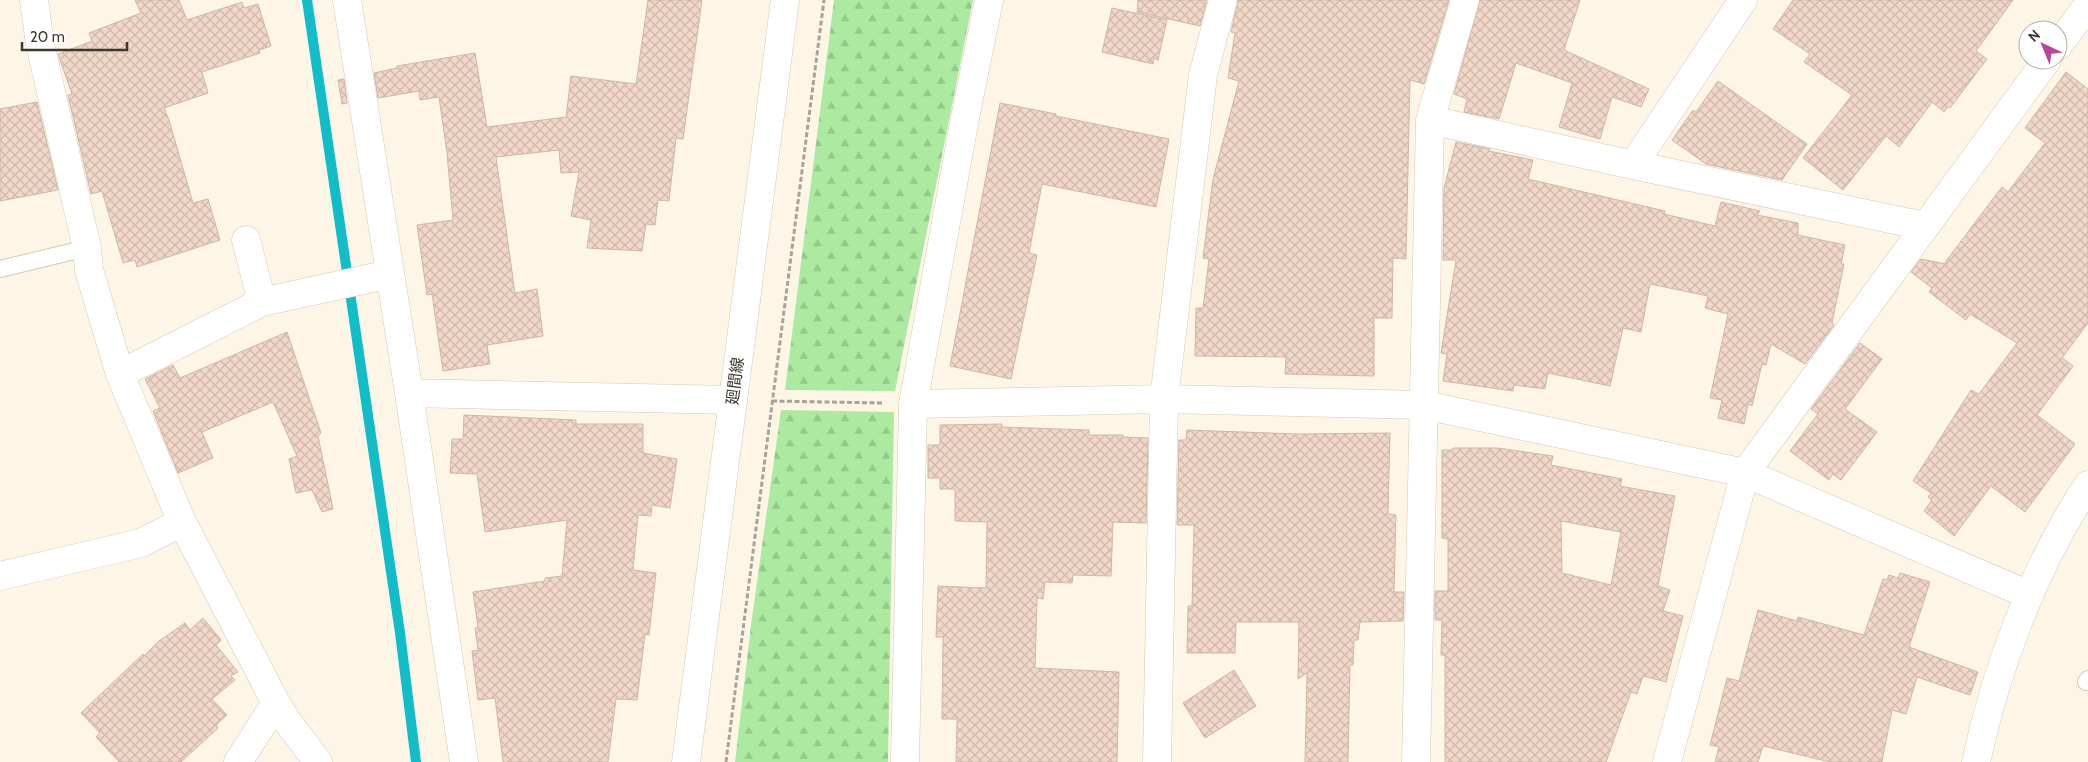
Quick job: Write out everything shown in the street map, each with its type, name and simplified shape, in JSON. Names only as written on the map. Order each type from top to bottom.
[{"type":"street","points":[[34,0],[40,44],[88,248],[89,270],[120,374],[182,522],[276,703],[318,762]]},
{"type":"street","points":[[347,0],[409,393],[464,762]]},
{"type":"street","name":"廻間線","points":[[686,762],[784,0]]},
{"type":"street","points":[[906,762],[912,404],[989,0]]},
{"type":"street","points":[[1157,762],[1164,399],[1203,75],[1223,0]]},
{"type":"street","points":[[1416,762],[1430,120],[1466,0]]},
{"type":"street","points":[[1633,165],[1743,0]]},
{"type":"street","points":[[2068,32],[2088,5]]},
{"type":"street","points":[[1667,762],[1745,472],[2041,70]]},
{"type":"street","points":[[1430,120],[1924,226]]},
{"type":"street","points":[[246,240],[262,302]]},
{"type":"street","points":[[120,374],[262,302],[390,274]]},
{"type":"street","points":[[409,393],[733,400]]},
{"type":"street","points":[[912,404],[1164,399],[1424,405],[1745,472],[2029,595]]},
{"type":"street","points":[[1976,762],[1986,716],[2029,595],[2074,507],[2088,485]]},
{"type":"street","points":[[0,576],[141,543],[182,522]]},
{"type":"street","points":[[238,762],[276,703]]},
{"type":"lane","points":[[0,269],[88,248]]},
{"type":"path","points":[[726,762],[824,0]]},
{"type":"path","points":[[772,400],[912,404]]},
{"type":"green space","points":[[834,0],[973,0],[895,391],[785,390]]},
{"type":"green space","points":[[781,410],[894,412],[888,762],[735,762],[751,625]]},
{"type":"building","points":[[135,0],[179,0],[187,20],[242,2],[244,8],[258,4],[271,46],[259,50],[260,53],[202,72],[208,93],[164,108],[193,203],[208,199],[220,240],[137,267],[135,260],[123,263],[102,191],[91,194],[68,95],[72,94],[58,54],[92,41],[89,33],[141,13]]},
{"type":"building","points":[[648,0],[702,0],[683,139],[676,138],[669,201],[658,200],[655,225],[646,224],[642,251],[587,248],[591,220],[571,216],[579,172],[561,173],[559,150],[496,157],[515,293],[537,289],[543,336],[487,345],[490,364],[443,371],[432,294],[427,295],[417,225],[453,220],[447,153],[439,97],[420,100],[419,91],[378,98],[374,73],[397,68],[397,66],[475,53],[487,127],[566,117],[571,76],[636,84]]},
{"type":"building","points":[[1138,0],[1207,0],[1200,26],[1137,12]]},
{"type":"building","points":[[1238,0],[1449,0],[1424,84],[1410,80],[1406,259],[1393,258],[1392,318],[1374,318],[1374,376],[1285,374],[1286,357],[1195,356],[1196,308],[1203,308],[1209,259],[1203,258],[1213,179],[1239,81],[1228,78],[1235,33],[1231,32]]},
{"type":"building","points":[[1480,0],[1580,0],[1564,50],[1649,89],[1641,107],[1612,97],[1600,139],[1559,127],[1572,83],[1516,63],[1499,119],[1464,112],[1467,99],[1454,94]]},
{"type":"building","points":[[1793,0],[2013,0],[1976,51],[1987,59],[1950,108],[1948,107],[1944,112],[1932,102],[1899,147],[1886,136],[1843,190],[1803,158],[1852,95],[1804,62],[1810,54],[1773,29]]},
{"type":"building","points":[[1112,8],[1167,20],[1158,60],[1154,58],[1153,64],[1102,52]]},
{"type":"building","points":[[2066,72],[2088,89],[2088,323],[2062,358],[2073,366],[2037,415],[2075,444],[2025,512],[1991,486],[1954,536],[1924,511],[1932,500],[1928,497],[1931,493],[1913,481],[1971,390],[1979,394],[2017,343],[1970,314],[1966,320],[1929,292],[1932,288],[1911,272],[1921,259],[1946,264],[1946,261],[2002,187],[2008,192],[2045,143],[2025,128]]},
{"type":"building","points":[[344,79],[347,103],[342,104],[338,80]]},
{"type":"building","points":[[1718,81],[1807,144],[1782,180],[1706,164],[1672,140],[1693,110],[1696,112]]},
{"type":"building","points":[[37,102],[58,190],[0,201],[0,109]]},
{"type":"building","points":[[1000,103],[1169,139],[1156,207],[1042,184],[1029,253],[1037,255],[1011,379],[950,366]]},
{"type":"building","points":[[1456,142],[1533,160],[1528,179],[1665,211],[1664,214],[1715,226],[1721,202],[1760,211],[1757,215],[1798,223],[1798,235],[1845,245],[1841,264],[1844,264],[1832,323],[1834,325],[1805,364],[1771,344],[1766,365],[1762,364],[1752,406],[1748,404],[1744,424],[1718,418],[1722,400],[1710,398],[1728,314],[1705,308],[1708,296],[1650,284],[1641,332],[1623,328],[1610,386],[1548,373],[1545,389],[1514,385],[1513,391],[1443,381],[1447,354],[1441,353],[1456,260],[1443,260],[1444,188]]},
{"type":"building","points":[[287,332],[321,433],[318,436],[333,509],[322,512],[312,490],[296,493],[289,459],[297,456],[273,402],[202,432],[213,458],[178,473],[153,411],[160,408],[145,379],[173,365],[180,378]]},
{"type":"building","points":[[1860,343],[1882,359],[1845,409],[1877,432],[1841,480],[1833,474],[1829,480],[1790,451],[1818,414],[1811,409]]},
{"type":"building","points":[[464,415],[576,420],[576,424],[643,424],[643,453],[677,459],[670,508],[652,505],[651,516],[638,515],[633,570],[656,573],[649,635],[645,634],[637,700],[616,699],[608,762],[503,762],[495,698],[478,700],[472,651],[478,650],[475,628],[478,628],[473,592],[545,581],[545,578],[562,576],[567,520],[485,532],[477,474],[450,473],[452,439],[463,439]]},
{"type":"building","points":[[1002,424],[1001,427],[1089,430],[1089,435],[1123,435],[1123,437],[1148,438],[1146,523],[1113,522],[1111,576],[1073,575],[1072,583],[1045,582],[1043,599],[1037,598],[1035,668],[1119,672],[1117,762],[956,762],[957,719],[942,719],[943,637],[936,637],[938,586],[986,588],[987,522],[955,521],[955,489],[940,489],[940,478],[928,478],[928,445],[940,445],[940,425]]},
{"type":"building","points":[[1187,430],[1297,434],[1390,433],[1388,514],[1396,515],[1394,592],[1404,592],[1403,621],[1360,622],[1358,640],[1354,640],[1353,665],[1350,665],[1348,762],[1305,762],[1307,673],[1298,679],[1299,622],[1236,622],[1235,653],[1187,653],[1188,606],[1192,606],[1194,525],[1177,525],[1179,440],[1186,440]]},
{"type":"building","points":[[1453,448],[1498,448],[1553,456],[1551,465],[1622,479],[1620,486],[1675,496],[1658,586],[1670,590],[1663,611],[1683,616],[1666,682],[1643,676],[1637,694],[1631,692],[1606,762],[1445,762],[1445,655],[1441,655],[1442,620],[1435,620],[1435,591],[1448,591],[1448,539],[1442,538],[1442,450],[1452,450]],"holes":[[[1561,521],[1621,532],[1611,585],[1562,573]]]},
{"type":"building","points":[[1900,573],[1930,582],[1909,647],[1978,672],[1970,695],[1917,677],[1906,714],[1892,710],[1882,762],[1830,762],[1763,746],[1758,762],[1715,762],[1719,747],[1710,745],[1727,678],[1739,681],[1758,610],[1797,621],[1798,617],[1864,635],[1883,579],[1887,580],[1889,575],[1898,578]]},
{"type":"building","points":[[203,618],[221,640],[216,645],[238,672],[231,676],[235,680],[212,699],[227,715],[216,725],[218,728],[181,762],[119,762],[96,737],[100,733],[81,713],[159,641],[185,623],[190,630]]},
{"type":"building","points":[[1234,670],[1256,706],[1205,738],[1183,703]]},
{"type":"waterway","points":[[307,0],[400,633],[416,762]]}]
